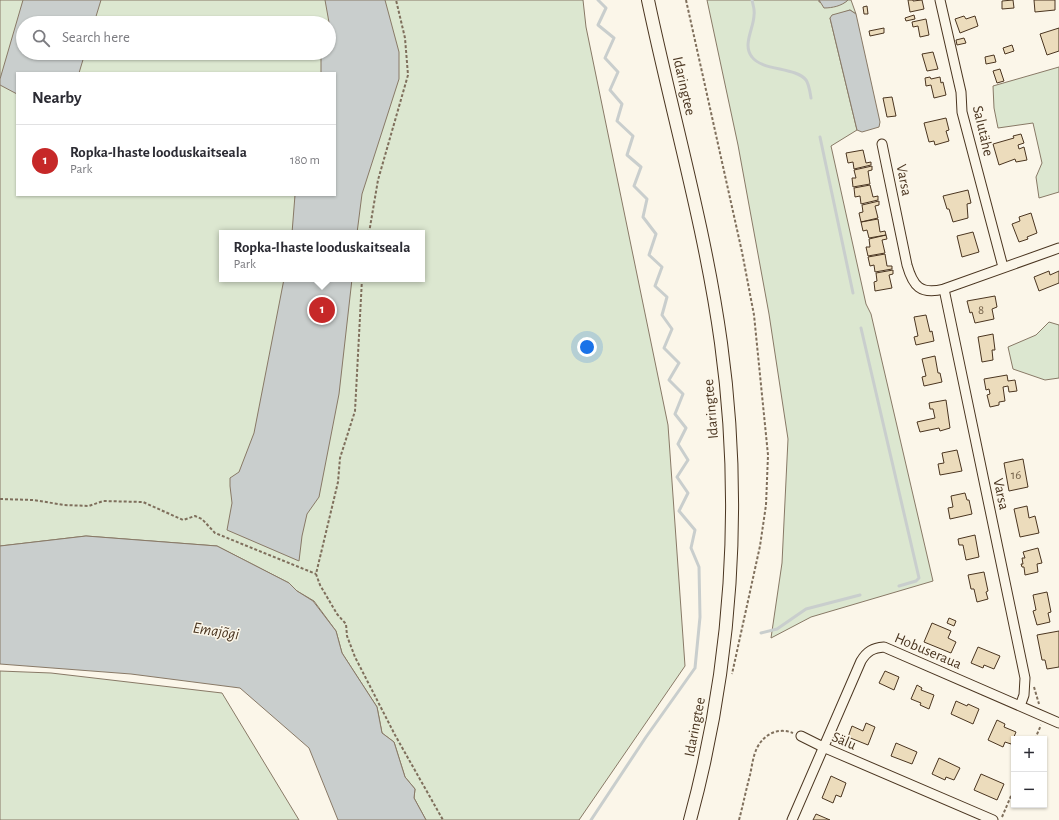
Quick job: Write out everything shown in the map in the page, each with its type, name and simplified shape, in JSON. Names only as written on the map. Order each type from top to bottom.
[{"type":"main road","name":"Idaringtee","points":[[648,0],[697,214],[710,278],[721,344],[729,417],[732,487],[731,552],[726,622],[717,700],[690,820]]},
{"type":"street","name":"Salutähe","points":[[940,0],[961,92],[962,112],[1003,267]]},
{"type":"street","name":"Varsa","points":[[882,144],[907,265],[912,282],[920,288],[930,291],[944,289],[1059,248]]},
{"type":"street","name":"Varsa","points":[[944,289],[1025,678],[1024,695],[1020,706]]},
{"type":"street","name":"Hobuseraua","points":[[792,820],[861,660],[869,651],[875,648],[884,647],[1020,706],[1043,721],[1059,723]]},
{"type":"street","name":"Sälu","points":[[801,736],[823,747],[998,819]]},
{"type":"path","points":[[370,230],[378,180],[408,75],[404,38],[396,0]]},
{"type":"path","points":[[686,0],[742,252],[754,315],[768,455],[766,505],[760,546],[731,680]]},
{"type":"path","points":[[362,282],[355,411],[340,458],[338,482],[316,574],[320,585],[337,614],[346,624],[347,636],[355,657],[443,820]]},
{"type":"path","points":[[0,499],[34,500],[89,506],[103,501],[143,502],[183,520],[195,516],[202,519],[215,533],[316,574]]},
{"type":"path","points":[[1034,685],[1037,701],[1047,711],[1036,736]]},
{"type":"path","points":[[1043,721],[1047,727]]},
{"type":"path","points":[[739,820],[757,748],[765,737],[774,731],[788,731],[801,736]]},
{"type":"path","points":[[1006,820],[998,819],[1011,794]]},
{"type":"green space","points":[[0,0],[583,0],[586,27],[668,425],[685,666],[579,820],[426,820],[414,798],[415,789],[405,777],[394,742],[382,733],[377,707],[342,653],[336,631],[314,601],[297,591],[289,583],[217,546],[86,536],[0,546]]},
{"type":"green space","points":[[707,0],[819,0],[819,2],[845,2],[851,0],[856,14],[850,10],[830,18],[857,130],[831,146],[866,304],[871,314],[933,581],[811,617],[771,638],[782,563],[788,439],[769,314],[738,145]]},
{"type":"green space","points":[[1059,67],[1059,192],[1039,198],[1036,177],[1042,163],[1033,123],[998,128],[994,108],[993,86]]},
{"type":"green space","points":[[1049,322],[1059,325],[1059,378],[1045,380],[1013,369],[1008,347],[1036,335]]},
{"type":"green space","points":[[0,671],[51,673],[222,693],[299,820],[0,820]]},
{"type":"water","points":[[23,0],[101,0],[96,16],[18,16]]},
{"type":"water","points":[[325,0],[385,0],[399,52],[399,79],[362,194],[357,230],[292,230],[295,196],[336,196],[336,72],[321,72],[321,60],[336,60],[336,16],[328,16]]},
{"type":"water","points":[[819,0],[848,0],[837,6],[824,8]]},
{"type":"water","points":[[850,10],[856,14],[880,122],[879,127],[862,132],[857,130],[830,18],[832,15]]},
{"type":"water","points":[[16,24],[16,60],[83,60],[79,72],[16,72],[16,93],[0,85],[0,79]]},
{"type":"water","points":[[283,282],[352,282],[339,394],[319,497],[307,514],[302,536],[299,561],[227,530],[232,503],[230,478],[239,472],[254,433]]},
{"type":"water","name":"Emajõgi","points":[[86,536],[217,546],[289,583],[297,591],[313,601],[336,631],[342,653],[377,707],[382,733],[394,742],[405,777],[415,789],[414,798],[426,820],[338,820],[309,748],[240,688],[131,674],[0,664],[0,546]]},
{"type":"building","points":[[908,0],[922,0],[924,9],[910,12]]},
{"type":"building","points":[[1013,0],[1014,8],[1002,9],[1002,1]]},
{"type":"building","points":[[1034,0],[1055,0],[1055,10],[1035,12]]},
{"type":"building","points":[[867,6],[868,14],[864,14],[863,7]]},
{"type":"building","points":[[914,15],[915,19],[906,21],[905,18]]},
{"type":"building","points":[[964,16],[966,19],[975,16],[978,26],[960,33],[955,19]]},
{"type":"building","points":[[926,19],[929,35],[920,37],[918,26],[913,27],[912,22]]},
{"type":"building","points":[[884,28],[884,33],[870,36],[869,31]]},
{"type":"building","points":[[1059,28],[1059,51],[1047,55],[1040,34]]},
{"type":"building","points":[[964,38],[966,43],[957,45],[956,40]]},
{"type":"building","points":[[1012,45],[1014,51],[1005,54],[1003,48]]},
{"type":"building","points":[[933,52],[938,69],[927,71],[922,54]]},
{"type":"building","points":[[994,55],[996,62],[986,64],[985,57]]},
{"type":"building","points":[[1000,69],[1004,81],[997,83],[993,71]]},
{"type":"building","points":[[930,77],[931,79],[940,77],[941,83],[943,82],[946,95],[934,98],[931,85],[926,86],[925,78]]},
{"type":"building","points":[[892,97],[896,116],[887,117],[883,98]]},
{"type":"building","points":[[946,118],[949,130],[946,131],[949,141],[935,145],[934,141],[929,142],[924,123]]},
{"type":"building","points":[[1021,134],[1024,143],[1018,145],[1019,149],[1024,147],[1027,160],[1016,162],[1015,159],[999,165],[993,144],[1014,138],[1013,136]]},
{"type":"building","points":[[863,150],[866,163],[871,162],[871,165],[854,169],[853,162],[848,163],[846,153]]},
{"type":"building","points":[[872,166],[872,170],[868,171],[870,184],[853,187],[852,178],[856,178],[854,170]]},
{"type":"building","points":[[870,185],[873,197],[878,196],[878,200],[861,204],[860,196],[855,197],[854,188]]},
{"type":"building","points":[[968,190],[971,203],[967,204],[968,218],[953,222],[943,196]]},
{"type":"building","points":[[879,201],[879,205],[875,206],[878,218],[861,222],[859,213],[863,212],[862,205]]},
{"type":"building","points":[[1031,213],[1037,233],[1027,237],[1028,239],[1019,242],[1012,224],[1020,221],[1019,217]]},
{"type":"building","points":[[878,219],[880,232],[885,231],[886,235],[869,238],[867,230],[863,231],[861,222]]},
{"type":"building","points":[[973,232],[979,252],[962,257],[957,236]]},
{"type":"building","points":[[886,235],[887,239],[882,240],[885,253],[868,256],[866,247],[870,247],[869,239]]},
{"type":"building","points":[[885,254],[887,266],[892,266],[892,269],[875,272],[874,265],[870,266],[868,257]]},
{"type":"building","points":[[893,270],[893,274],[889,275],[892,288],[875,291],[874,282],[877,281],[876,273]]},
{"type":"building","points":[[1049,271],[1050,275],[1059,271],[1059,283],[1039,291],[1034,277]]},
{"type":"building","points":[[995,296],[997,307],[992,309],[994,319],[975,323],[972,312],[970,313],[967,301]]},
{"type":"building","points":[[926,315],[934,341],[916,345],[914,337],[918,336],[914,317]]},
{"type":"building","points":[[993,334],[995,350],[992,350],[993,360],[982,362],[978,337]]},
{"type":"building","points":[[935,356],[938,373],[940,373],[942,382],[924,386],[922,377],[926,376],[922,359]]},
{"type":"building","points":[[1007,375],[1008,381],[1015,380],[1017,391],[1009,392],[1008,386],[1003,387],[1005,401],[999,402],[999,405],[990,407],[987,395],[990,394],[989,389],[986,390],[984,379]]},
{"type":"building","points":[[946,400],[950,428],[940,431],[939,428],[920,432],[917,422],[935,418],[933,409],[930,409],[929,403]]},
{"type":"building","points":[[957,450],[962,471],[940,475],[938,464],[944,463],[942,453]]},
{"type":"building","points":[[1023,459],[1028,487],[1009,491],[1004,463]]},
{"type":"building","points":[[965,493],[967,500],[969,500],[972,514],[950,519],[948,508],[953,507],[951,496]]},
{"type":"building","points":[[1027,506],[1029,518],[1035,516],[1039,533],[1020,537],[1014,509]]},
{"type":"building","points":[[975,535],[979,557],[966,560],[963,545],[959,545],[958,539]]},
{"type":"building","points":[[1038,548],[1042,563],[1037,564],[1038,572],[1025,575],[1024,567],[1022,567],[1021,564],[1023,564],[1022,558],[1025,558],[1023,552]]},
{"type":"building","points":[[984,572],[988,599],[977,602],[974,589],[971,589],[968,575]]},
{"type":"building","points":[[1047,592],[1051,612],[1048,613],[1050,622],[1037,625],[1033,611],[1036,610],[1033,595]]},
{"type":"building","points":[[949,618],[956,621],[954,626],[947,623]]},
{"type":"building","points":[[932,623],[951,631],[948,638],[956,642],[951,653],[924,642]]},
{"type":"building","points":[[1059,631],[1059,667],[1047,669],[1045,660],[1042,660],[1037,635]]},
{"type":"building","points":[[978,647],[1000,656],[994,669],[984,665],[983,668],[971,663]]},
{"type":"building","points":[[885,671],[899,677],[894,690],[879,683]]},
{"type":"building","points":[[917,685],[922,688],[921,690],[934,695],[929,709],[920,705],[921,703],[911,699]]},
{"type":"building","points":[[956,701],[979,709],[973,724],[951,714]]},
{"type":"building","points":[[997,720],[1005,724],[1004,727],[1016,732],[1014,736],[1011,736],[1011,744],[1005,742],[1003,747],[988,740]]},
{"type":"building","points":[[866,723],[875,727],[868,745],[848,737],[852,726],[863,731]]},
{"type":"building","points":[[896,743],[917,752],[912,764],[891,756]]},
{"type":"building","points":[[939,758],[960,768],[954,780],[946,777],[945,780],[932,774]]},
{"type":"building","points":[[981,774],[1004,784],[997,800],[974,790]]},
{"type":"building","points":[[831,776],[846,783],[841,797],[836,795],[833,803],[822,798]]},
{"type":"building","points":[[816,814],[830,820],[813,820]]},
{"type":"waterway","points":[[591,820],[646,737],[695,668],[700,617],[699,567],[691,548],[695,530],[679,511],[688,493],[677,477],[688,460],[678,444],[686,428],[675,414],[683,394],[669,380],[679,363],[664,348],[672,329],[662,315],[667,297],[655,286],[662,267],[649,255],[656,234],[643,217],[647,199],[634,186],[641,167],[627,155],[633,136],[617,121],[622,104],[610,90],[618,72],[605,58],[614,38],[598,25],[606,8],[598,0]]},
{"type":"waterway","points":[[752,0],[754,20],[748,42],[749,52],[752,57],[763,65],[795,73],[801,76],[807,82],[811,98]]},
{"type":"waterway","points":[[820,137],[853,293]]},
{"type":"waterway","points":[[861,328],[919,578],[916,581],[899,586]]},
{"type":"waterway","points":[[761,633],[777,629],[806,609],[860,595]]},
{"type":"place","name":"Ropka-Ihaste looduskaitseala","points":[[322,310]]}]
